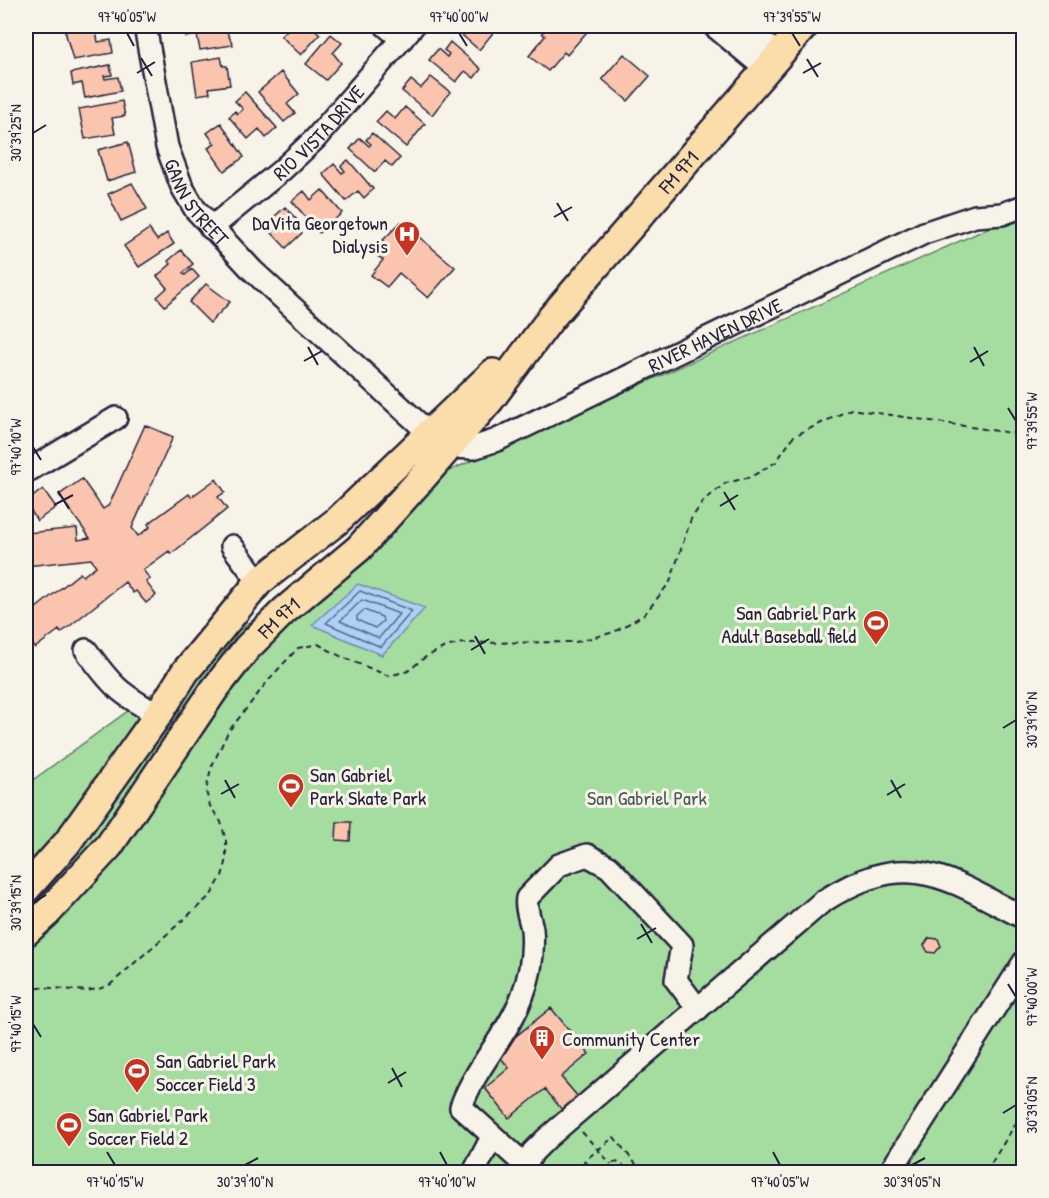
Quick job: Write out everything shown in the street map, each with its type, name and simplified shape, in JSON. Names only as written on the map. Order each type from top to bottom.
[{"type":"main road","name":"FM 971","points":[[26,932],[47,913],[109,846],[214,690],[247,648],[284,611],[359,548],[440,440],[551,318],[804,26]]},
{"type":"main road","name":"FM 971","points":[[26,889],[66,843],[158,715],[185,672],[259,582],[440,440]]},
{"type":"main road","points":[[158,715],[185,734]]},
{"type":"street","name":"GANN STREET","points":[[146,26],[167,147],[182,187],[195,209],[252,270],[440,440]]},
{"type":"street","points":[[714,26],[773,62]]},
{"type":"street","points":[[743,26],[773,62]]},
{"type":"street","name":"RIO VISTA DRIVE","points":[[211,228],[282,170],[315,139],[400,30]]},
{"type":"street","name":"RIVER HAVEN DRIVE","points":[[440,440],[473,448],[497,440],[924,233],[975,216],[1002,214],[1023,206]]},
{"type":"street","name":"RIVER HAVEN DRIVE","points":[[1002,214],[1023,221]]},
{"type":"street","points":[[26,472],[116,418]]},
{"type":"street","points":[[232,546],[259,582]]},
{"type":"street","points":[[86,650],[111,685],[127,698],[158,715]]},
{"type":"street","points":[[698,1009],[676,980],[682,945],[609,867],[587,855],[559,865],[527,898],[525,905],[530,914],[533,956],[522,998],[494,1050],[467,1091],[461,1107],[524,1169],[539,1145],[698,1009],[822,902],[866,877],[911,870],[948,878],[1023,918]]},
{"type":"street","points":[[890,1173],[1023,962]]},
{"type":"street","points":[[474,1173],[492,1137]]},
{"type":"path","points":[[26,990],[43,986],[96,992],[111,984],[211,895],[226,863],[226,841],[221,822],[210,806],[206,791],[211,768],[228,732],[271,677],[298,648],[318,644],[342,657],[389,676],[408,671],[424,658],[445,647],[463,643],[576,642],[614,632],[645,614],[670,582],[691,519],[705,499],[726,483],[751,477],[776,462],[794,436],[851,409],[1023,435]]},
{"type":"path","points":[[26,1088],[34,1107],[26,1125]]},
{"type":"path","points":[[986,1173],[1023,1110]]},
{"type":"path","points":[[570,1118],[611,1164]]},
{"type":"path","points":[[594,1173],[584,1161],[614,1137],[642,1173]]},
{"type":"path","points":[[611,1164],[621,1163],[625,1173]]},
{"type":"path","points":[[608,1173],[611,1164]]},
{"type":"green space","name":"San Gabriel Park","points":[[1023,208],[1023,1172],[26,1172],[26,785],[414,503],[449,471],[991,227]]},
{"type":"water","points":[[358,584],[425,608],[382,655],[312,625]]},
{"type":"building","points":[[95,26],[98,42],[111,40],[113,53],[73,60],[65,31]]},
{"type":"building","points":[[184,26],[234,26],[226,30],[233,45],[200,50],[197,35],[186,37]]},
{"type":"building","points":[[291,26],[311,26],[320,34],[301,55],[281,36]]},
{"type":"building","points":[[458,26],[494,26],[497,28],[479,50],[455,29]]},
{"type":"building","points":[[549,26],[592,26],[567,55],[564,52],[548,71],[529,56],[545,36],[542,33]]},
{"type":"building","points":[[331,34],[342,43],[333,53],[341,63],[326,80],[306,64]]},
{"type":"building","points":[[450,42],[481,69],[474,78],[465,71],[456,82],[429,60],[438,49],[447,57],[449,54],[444,50]]},
{"type":"building","points":[[624,54],[650,76],[628,101],[602,79]]},
{"type":"building","points":[[221,57],[223,66],[227,66],[230,85],[209,88],[210,93],[197,95],[192,62]]},
{"type":"building","points":[[110,65],[112,75],[104,76],[105,79],[118,77],[121,91],[85,98],[82,83],[73,85],[71,73]]},
{"type":"building","points":[[281,72],[299,94],[287,104],[295,113],[284,122],[258,92]]},
{"type":"building","points":[[431,77],[450,92],[432,115],[402,91],[411,80],[421,88]]},
{"type":"building","points":[[245,92],[277,128],[266,138],[259,129],[248,139],[229,117],[235,111],[238,114],[243,109],[235,101]]},
{"type":"building","points":[[122,101],[125,116],[112,118],[115,134],[85,139],[79,109]]},
{"type":"building","points":[[405,107],[425,124],[406,147],[376,122],[386,111],[395,119]]},
{"type":"building","points":[[221,123],[244,157],[224,171],[208,148],[215,144],[207,133]]},
{"type":"building","points":[[372,133],[400,158],[392,167],[385,161],[375,172],[350,149],[360,138],[369,146],[371,144],[366,140]]},
{"type":"building","points":[[128,142],[136,172],[107,181],[98,150]]},
{"type":"building","points":[[348,160],[373,189],[364,198],[358,191],[346,201],[323,174],[334,164],[342,173],[345,171],[341,166]]},
{"type":"building","points":[[132,183],[147,209],[121,221],[108,194]]},
{"type":"building","points":[[322,190],[342,213],[319,233],[292,201],[304,191],[311,200]]},
{"type":"building","points":[[285,207],[297,220],[293,223],[302,233],[286,248],[272,233],[279,222],[274,217]]},
{"type":"building","points":[[401,222],[455,267],[428,298],[399,273],[387,287],[371,275],[383,260],[375,254],[384,243],[382,241]]},
{"type":"building","points":[[149,229],[157,240],[167,233],[174,244],[139,267],[124,246]]},
{"type":"building","points":[[181,250],[193,264],[183,273],[185,275],[192,269],[199,277],[165,306],[157,297],[167,288],[157,276],[171,264],[168,261]]},
{"type":"building","points":[[206,284],[230,302],[210,323],[189,302]]},
{"type":"building","points":[[145,425],[173,437],[132,528],[138,536],[150,527],[148,524],[189,494],[191,497],[216,479],[225,492],[218,497],[227,509],[171,554],[169,551],[143,570],[150,579],[146,582],[156,595],[146,603],[136,591],[133,593],[125,582],[61,633],[59,630],[35,648],[26,635],[26,616],[80,573],[83,576],[96,566],[91,559],[26,566],[26,531],[27,533],[77,528],[78,540],[90,538],[59,495],[82,479],[103,509],[109,505]]},
{"type":"building","points":[[43,489],[56,507],[37,521],[26,502]]},
{"type":"building","points":[[337,822],[351,822],[350,841],[336,840]]},
{"type":"building","points":[[929,938],[938,939],[941,946],[935,953],[928,952],[924,945]]},
{"type":"building","name":"Community Center","points":[[551,1008],[589,1054],[561,1077],[579,1098],[563,1111],[545,1089],[509,1118],[485,1088],[509,1068],[496,1052]]},
{"type":"place","name":"DaVita Georgetown Dialysis","points":[[407,257]]},
{"type":"place","name":"San Gabriel Park Adult Baseball field","points":[[876,646]]},
{"type":"place","name":"San Gabriel Park Skate Park","points":[[291,809]]},
{"type":"place","name":"Community Center","points":[[542,1061]]},
{"type":"place","name":"San Gabriel Park Soccer Field 3","points":[[137,1094]]},
{"type":"place","name":"San Gabriel Park Soccer Field 2","points":[[69,1148]]}]
